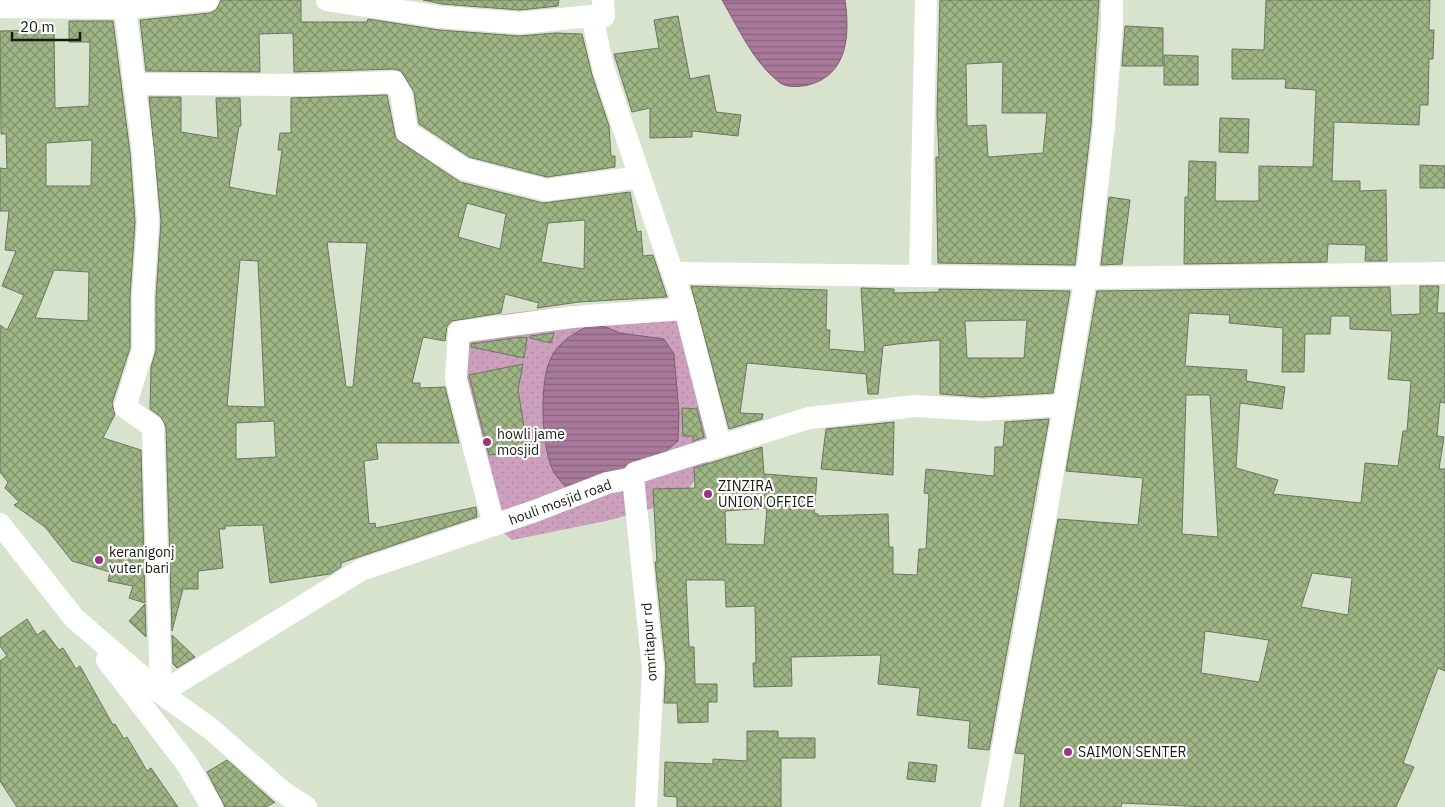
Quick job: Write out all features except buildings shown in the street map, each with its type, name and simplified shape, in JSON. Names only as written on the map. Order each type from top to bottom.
[{"type":"street","points":[[0,7],[208,0]]},
{"type":"street","points":[[327,0],[441,16],[520,23],[598,8],[604,70],[674,273],[720,446],[809,418],[915,406],[982,410],[1065,405]]},
{"type":"street","points":[[920,276],[926,0]]},
{"type":"street","points":[[992,807],[1065,405],[1086,278],[1104,126],[1112,25],[1112,0]]},
{"type":"street","points":[[124,4],[148,222],[143,296],[143,350],[124,407],[153,428],[162,693]]},
{"type":"street","points":[[134,84],[312,85],[394,82],[401,94],[407,132],[464,169],[546,190],[640,177]]},
{"type":"street","points":[[674,273],[1086,278],[1445,274]]},
{"type":"street","points":[[494,525],[456,379],[459,332],[572,317],[685,309]]},
{"type":"street","name":"houli mosjid road","points":[[162,693],[361,570],[535,511],[590,489],[633,478],[635,473],[720,446]]},
{"type":"street","name":"omritapur rd","points":[[633,478],[653,669],[646,807]]},
{"type":"street","points":[[3,531],[74,618],[187,764],[212,807]]},
{"type":"street","points":[[74,618],[162,693],[211,729],[291,800],[306,807]]},
{"type":"shaded area","points":[[722,0],[845,0],[846,40],[839,63],[821,80],[808,85],[793,86],[782,84],[761,65],[740,33]]},
{"type":"shaded area","points":[[578,305],[663,311],[682,323],[720,446],[686,492],[651,509],[606,521],[512,540],[494,525],[460,357],[471,328],[504,314]]},
{"type":"shaded area","points":[[590,325],[606,327],[620,333],[664,339],[674,354],[679,413],[678,441],[660,456],[572,495],[555,474],[550,464],[544,435],[544,385],[546,371],[557,348],[572,335]]},
{"type":"place","name":"howli jame mosjid","points":[[487,442]]},
{"type":"place","name":"ZINZIRA UNION OFFICE","points":[[708,494]]},
{"type":"place","name":"keranigonj vuter bari","points":[[99,560]]},
{"type":"place","name":"SAIMON SENTER","points":[[1068,752]]}]
